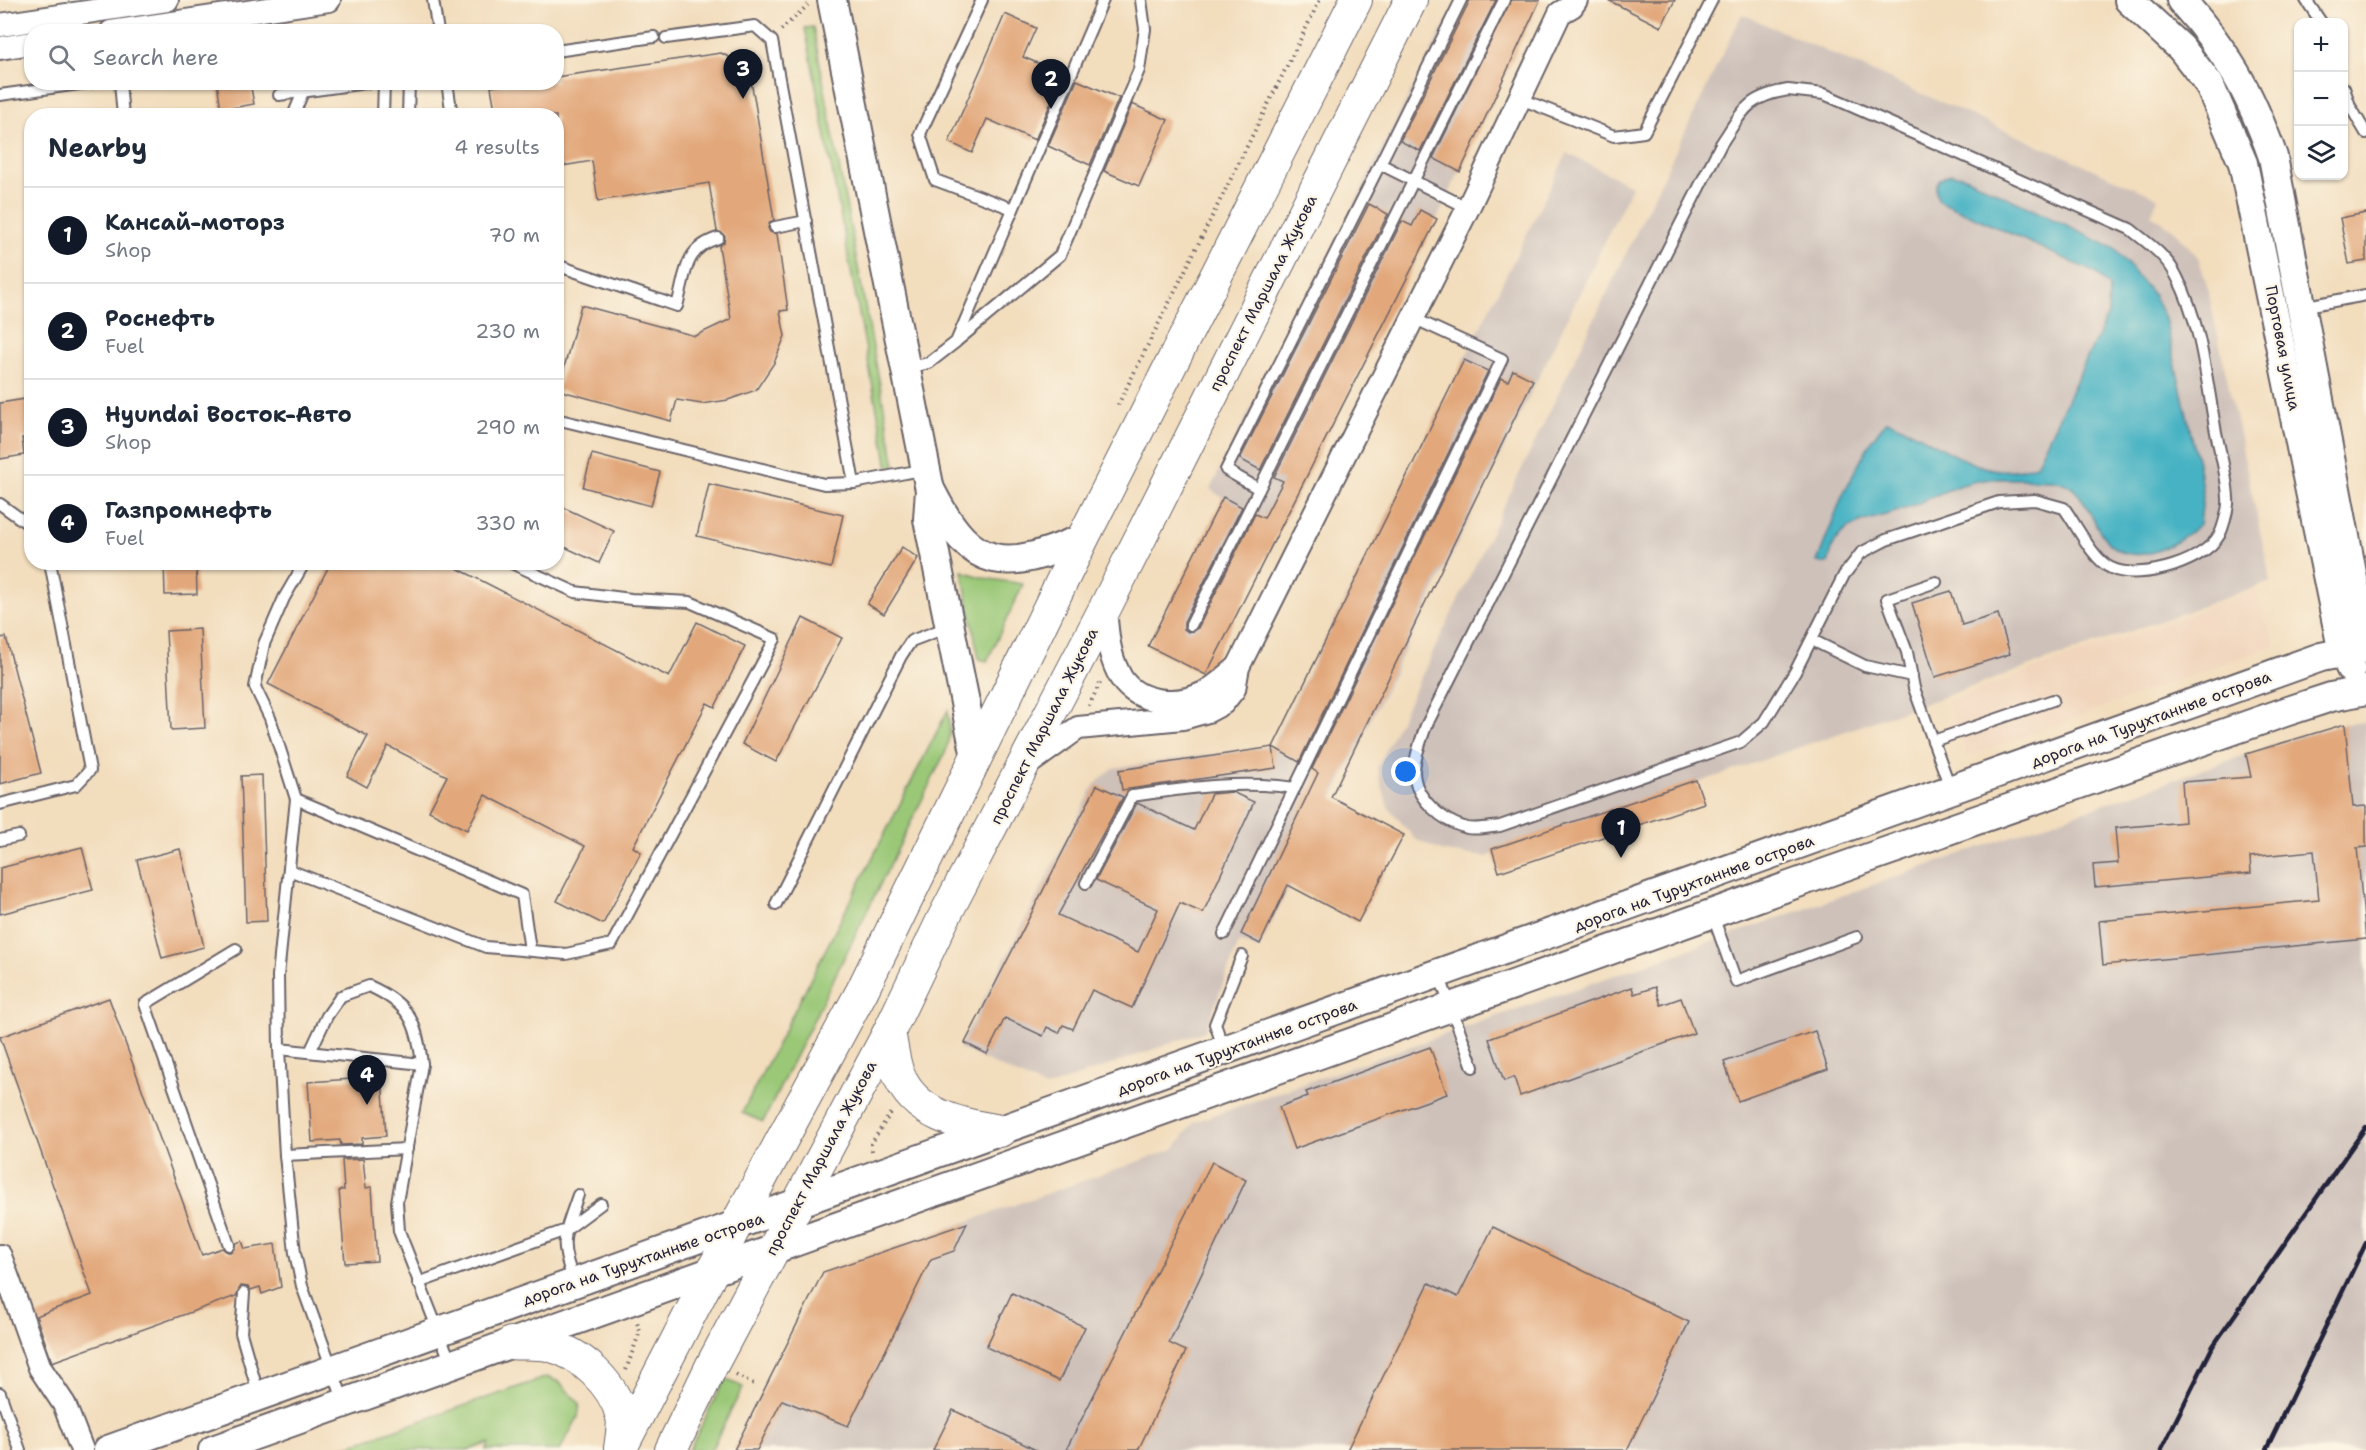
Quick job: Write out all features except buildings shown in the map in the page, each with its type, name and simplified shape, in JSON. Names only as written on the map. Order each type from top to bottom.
[{"type":"main road","points":[[620,1450],[711,1272],[862,991],[1083,538],[1356,0]]},
{"type":"main road","name":"проспект Маршала Жукова","points":[[671,1450],[712,1365],[889,1032],[943,920],[1105,608],[1411,0]]},
{"type":"main road","points":[[889,1032],[898,1073],[906,1090],[926,1109],[953,1122],[1000,1131]]},
{"type":"main road","points":[[512,1343],[549,1346],[573,1355],[596,1372],[610,1392],[622,1418],[620,1450]]},
{"type":"street","points":[[0,25],[167,0]]},
{"type":"street","points":[[166,24],[329,0]]},
{"type":"street","name":"Портовая улица","points":[[2129,0],[2181,48],[2209,84],[2227,121],[2243,163],[2288,310],[2360,649],[2364,690]]},
{"type":"street","name":"Портовая улица","points":[[2181,0],[2209,31],[2236,71],[2257,110],[2273,157],[2288,310]]},
{"type":"street","points":[[822,2],[906,368],[928,479],[928,519],[976,757]]},
{"type":"street","points":[[1022,769],[1057,740],[1078,728],[1183,718],[1208,711],[1223,703],[1234,689],[1238,668],[1468,208],[1564,4]]},
{"type":"street","points":[[0,48],[24,44]]},
{"type":"street","points":[[928,479],[954,531],[969,546],[987,556],[1014,561],[1044,556],[1083,538]]},
{"type":"street","points":[[1105,608],[1108,636],[1119,675],[1130,689],[1146,697],[1166,701],[1187,700],[1205,692],[1238,668]]},
{"type":"street","name":"дорога на Турухтанные острова","points":[[108,1450],[1225,1052],[2321,657],[2360,649]]},
{"type":"street","name":"дорога на Турухтанные острова","points":[[213,1450],[1712,914],[2285,712],[2364,690]]},
{"type":"street","points":[[0,1256],[40,1368],[64,1404],[82,1450]]},
{"type":"lane","points":[[433,0],[437,24]]},
{"type":"lane","points":[[982,0],[920,134],[934,180],[1013,209]]},
{"type":"lane","points":[[956,342],[1103,0]]},
{"type":"lane","points":[[906,368],[928,363],[1059,255],[1139,70],[1145,29],[1141,0]]},
{"type":"lane","points":[[1259,489],[1226,470],[1461,0]]},
{"type":"lane","points":[[1191,625],[1504,0]]},
{"type":"lane","points":[[1521,99],[1614,136],[1644,132],[1712,0]]},
{"type":"lane","points":[[2306,0],[2318,18]]},
{"type":"lane","points":[[108,9],[111,24]]},
{"type":"lane","points":[[666,38],[755,26],[772,41],[854,483]]},
{"type":"lane","points":[[564,50],[654,37]]},
{"type":"lane","points":[[0,95],[36,90]]},
{"type":"lane","points":[[121,90],[122,108]]},
{"type":"lane","points":[[279,95],[317,90]]},
{"type":"lane","points":[[383,108],[384,90]]},
{"type":"lane","points":[[408,108],[409,90]]},
{"type":"lane","points":[[448,90],[451,108]]},
{"type":"lane","points":[[1788,90],[1824,93],[1881,117],[2130,230],[2158,250],[2177,275],[2196,326],[2229,500],[2222,532],[2205,552],[2179,564],[2150,571],[2126,573],[2109,568],[2097,556],[2064,508],[2034,500],[1999,502],[1976,509],[1886,540],[1861,553],[1844,575],[1812,640],[1764,722],[1741,742],[1500,826],[1469,828],[1445,820],[1420,792],[1414,772],[1417,751],[1426,726],[1721,144],[1747,105],[1766,93],[1788,90]]},
{"type":"lane","points":[[296,108],[303,92]]},
{"type":"lane","points":[[2348,101],[2366,133]]},
{"type":"lane","points":[[1380,164],[1468,208]]},
{"type":"lane","points":[[776,227],[806,221]]},
{"type":"lane","points":[[564,268],[677,306],[692,252],[702,243],[718,238]]},
{"type":"lane","points":[[2288,310],[2366,295]]},
{"type":"lane","points":[[1224,934],[1502,359],[1413,318]]},
{"type":"lane","points":[[564,421],[824,484],[928,479]]},
{"type":"lane","points":[[0,504],[24,520]]},
{"type":"lane","points":[[0,804],[76,785],[90,770],[52,570]]},
{"type":"lane","points":[[300,570],[284,598],[264,644],[255,687],[270,718],[296,799],[278,976],[279,1049],[285,1155],[300,1275],[344,1402]]},
{"type":"lane","points":[[289,870],[486,947],[566,954],[612,944],[775,639],[690,602],[575,592],[527,570]]},
{"type":"lane","points":[[1936,582],[1887,599],[1907,652],[1912,676],[1951,790]]},
{"type":"lane","points":[[776,904],[901,656],[911,641],[927,633],[950,627]]},
{"type":"lane","points":[[1812,640],[1865,666],[1912,676]]},
{"type":"lane","points":[[1934,741],[2053,700]]},
{"type":"lane","points":[[1086,883],[1132,796],[1214,785],[1258,783],[1295,788]]},
{"type":"lane","points":[[296,799],[522,895],[530,950]]},
{"type":"lane","points":[[0,840],[19,836]]},
{"type":"lane","points":[[1712,914],[1736,981],[1857,937]]},
{"type":"lane","points":[[229,1245],[145,1004],[236,949]]},
{"type":"lane","points":[[1225,1052],[1215,1024],[1242,956]]},
{"type":"lane","points":[[1439,975],[1473,1067]]},
{"type":"lane","points":[[310,1052],[327,1016],[341,996],[369,986],[389,995],[410,1015],[419,1035],[422,1064],[397,1202],[399,1231],[451,1364]]},
{"type":"lane","points":[[279,1049],[422,1064]]},
{"type":"lane","points":[[285,1155],[407,1149]]},
{"type":"lane","points":[[575,1283],[563,1254],[566,1230],[578,1195]]},
{"type":"lane","points":[[418,1283],[566,1230],[601,1204]]},
{"type":"lane","points":[[244,1293],[241,1333],[259,1396]]},
{"type":"lane","points":[[0,1393],[20,1450]]},
{"type":"path","points":[[1114,414],[1320,0]]},
{"type":"path","points":[[772,41],[804,5],[822,2]]},
{"type":"path","points":[[1084,715],[1105,673]]},
{"type":"path","points":[[871,1144],[897,1103]]},
{"type":"path","points":[[623,1379],[640,1331]]},
{"type":"path","points":[[731,1374],[754,1384]]},
{"type":"shaded area","points":[[1457,0],[1540,0],[1437,219],[1206,675],[1148,646],[1223,498],[1210,489]]},
{"type":"shaded area","points":[[1742,14],[2158,198],[2151,215],[2174,230],[2198,257],[2206,281],[2271,582],[1486,857],[1444,852],[1415,839],[1388,807],[1377,768]]},
{"type":"shaded area","points":[[1567,153],[1632,186],[1259,949],[1239,942],[1205,1031],[1046,1088],[959,1048],[1094,785],[1113,768],[1272,746]]},
{"type":"shaded area","points":[[2255,590],[2275,645],[1967,757],[1947,701]]},
{"type":"shaded area","points":[[2366,722],[2366,1450],[734,1450],[823,1272],[1174,1149],[1194,1122],[2296,737],[2345,724]]},
{"type":"green space","points":[[813,27],[895,465],[888,467],[805,28]]},
{"type":"green space","points":[[962,571],[984,578],[1023,584],[987,661],[979,659]]},
{"type":"green space","points":[[948,710],[950,732],[946,751],[763,1122],[742,1113]]},
{"type":"green space","points":[[547,1377],[559,1382],[580,1404],[578,1417],[560,1450],[486,1450],[489,1443],[469,1450],[336,1450]]},
{"type":"green space","points":[[725,1379],[743,1387],[711,1450],[689,1450]]},
{"type":"water","points":[[1951,174],[1963,176],[2115,249],[2154,296],[2165,319],[2199,468],[2203,497],[2200,524],[2185,536],[2150,553],[2131,554],[2118,550],[2108,542],[2081,497],[2072,488],[2053,480],[1994,479],[1962,485],[1899,511],[1853,526],[1835,541],[1828,564],[1817,562],[1843,494],[1872,439],[1887,421],[1977,465],[1996,470],[2016,470],[2036,465],[2108,314],[2109,287],[2096,273],[1939,201],[1936,191],[1937,184],[1942,178]]},
{"type":"railway","points":[[2161,1450],[2213,1346],[2366,1127]]},
{"type":"railway","points":[[2266,1450],[2366,1243]]},
{"type":"place","name":"Hyundai Восток-Авто","points":[[743,99]]},
{"type":"place","name":"Роснефть","points":[[1051,109]]},
{"type":"place","name":"Кансай-моторз","points":[[1621,858]]},
{"type":"place","name":"Газпромнефть","points":[[367,1105]]}]
